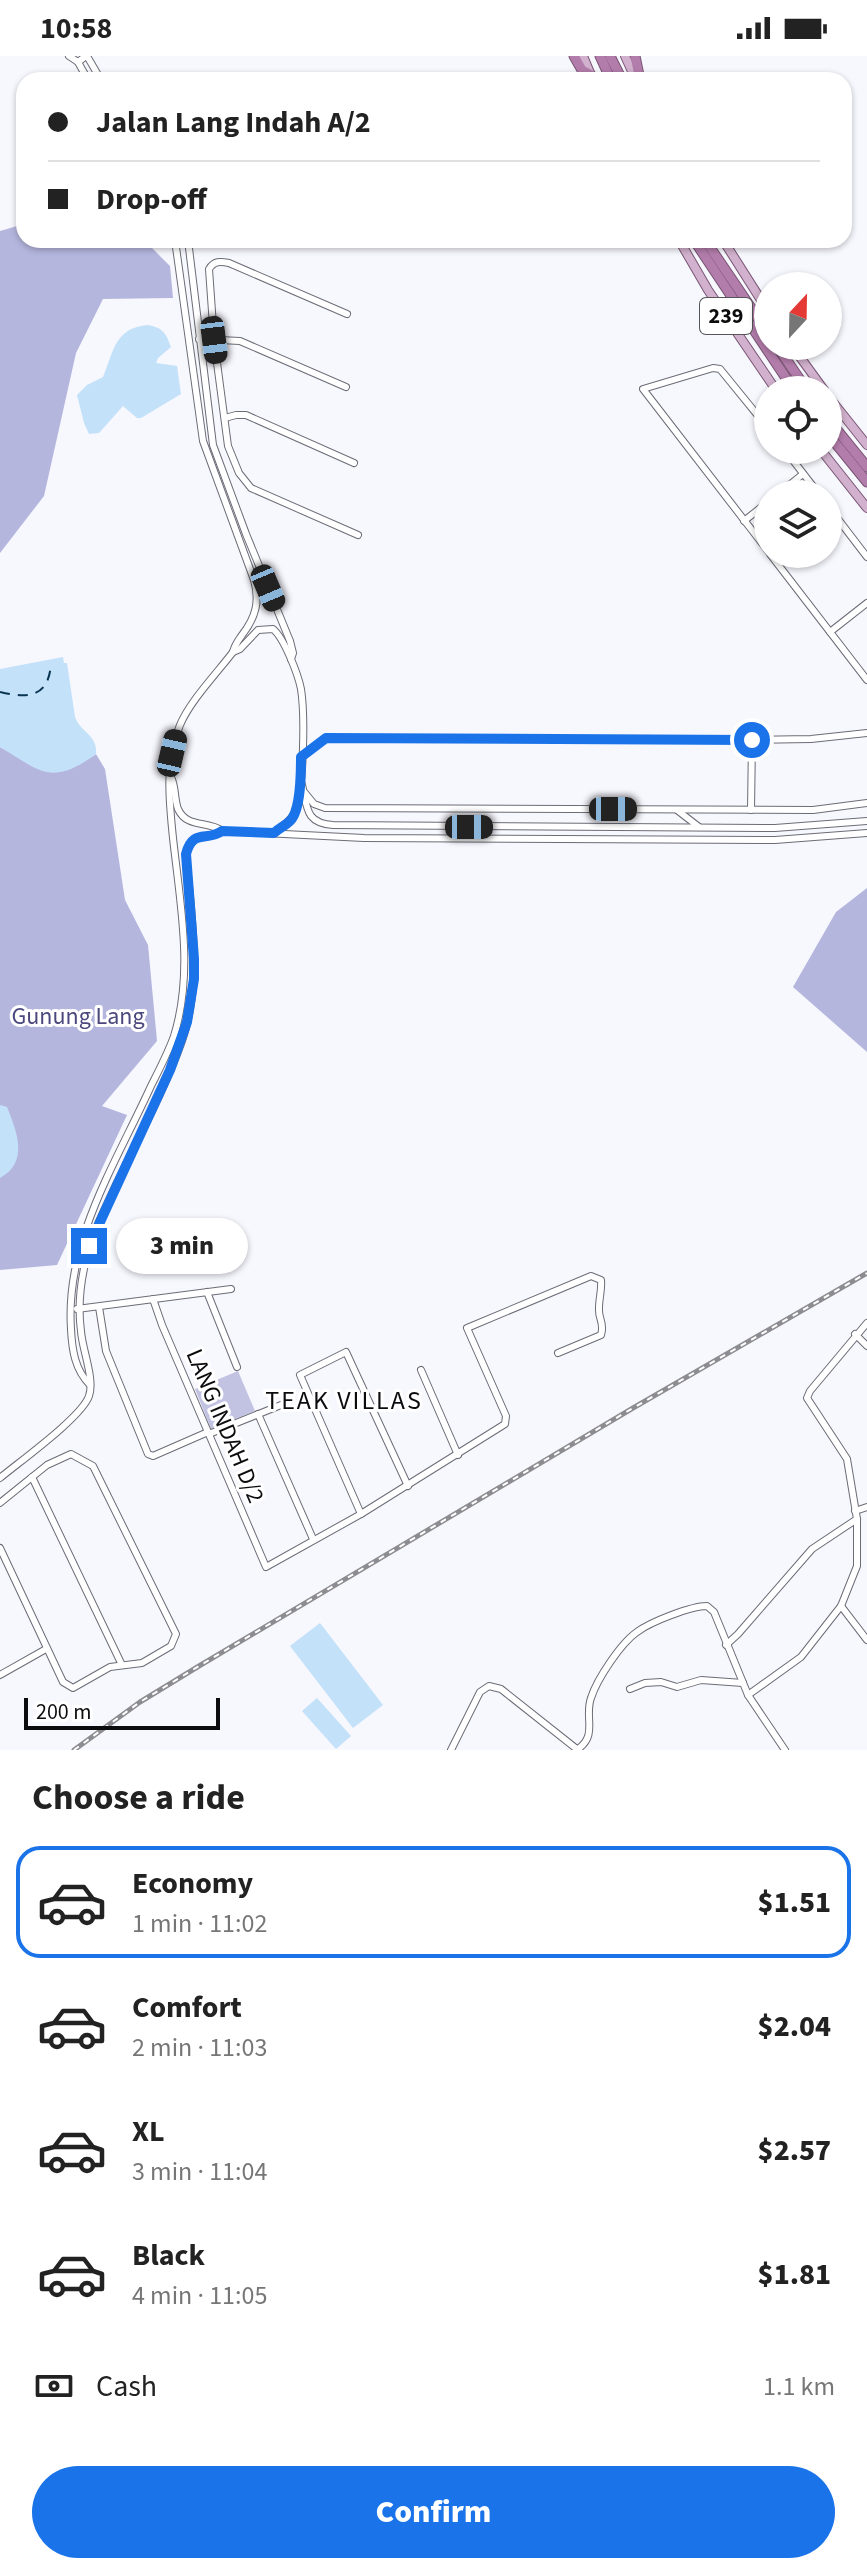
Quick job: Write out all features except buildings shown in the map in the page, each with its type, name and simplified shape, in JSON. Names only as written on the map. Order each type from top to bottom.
[{"type":"highway","points":[[699,248],[785,376]]},
{"type":"highway","points":[[710,248],[754,312]]},
{"type":"highway","points":[[842,436],[867,467]]},
{"type":"highway","points":[[842,451],[867,482]]},
{"type":"main road","name":"239","points":[[684,248],[766,376]]},
{"type":"main road","points":[[728,248],[754,289]]},
{"type":"main road","points":[[842,414],[867,445]]},
{"type":"main road","points":[[832,464],[867,508]]},
{"type":"street","points":[[69,56],[78,62],[84,72]]},
{"type":"street","points":[[78,62],[87,56]]},
{"type":"street","points":[[176,248],[205,450],[258,596],[252,619],[233,652],[180,725],[172,753],[171,777],[178,806],[186,819],[213,825],[222,831],[364,838],[775,840],[867,833]]},
{"type":"street","points":[[189,248],[213,445],[290,641],[291,659]]},
{"type":"street","points":[[347,314],[229,263],[219,261],[212,264],[208,275],[230,452],[243,481],[251,488],[358,535]]},
{"type":"street","points":[[188,340],[240,341],[346,387]]},
{"type":"street","points":[[754,411],[720,369],[713,368],[643,389],[754,534]]},
{"type":"street","points":[[225,418],[246,415],[354,463]]},
{"type":"street","points":[[796,464],[808,480]]},
{"type":"street","points":[[796,480],[803,474]]},
{"type":"street","points":[[744,521],[754,513]]},
{"type":"street","points":[[842,524],[867,557]]},
{"type":"street","points":[[781,568],[867,680]]},
{"type":"street","points":[[830,632],[867,603]]},
{"type":"street","points":[[233,652],[258,630],[270,628],[278,633],[301,690],[301,781],[294,815],[274,833]]},
{"type":"street","points":[[301,757],[326,738],[752,740],[811,739],[867,733]]},
{"type":"street","points":[[751,810],[752,740]]},
{"type":"street","points":[[90,1385],[81,1376],[74,1355],[70,1309],[72,1279],[80,1243],[171,1044],[182,999],[185,955],[168,785],[171,777]]},
{"type":"street","points":[[301,781],[307,810],[323,824],[699,828],[810,827],[867,821]]},
{"type":"street","points":[[305,793],[314,804],[325,808],[813,810],[867,803]]},
{"type":"street","points":[[677,810],[699,828]]},
{"type":"street","points":[[0,1478],[61,1429],[87,1399],[90,1375],[83,1351],[79,1309],[89,1246],[170,1070],[187,1022],[194,959],[187,849],[195,838],[217,835],[222,831]]},
{"type":"street","points":[[258,1414],[313,1539],[361,1514],[501,1428],[506,1416],[467,1328],[591,1276],[601,1280],[599,1313],[604,1327],[601,1335],[558,1353]]},
{"type":"street","points":[[70,1309],[231,1289]]},
{"type":"street","points":[[207,1292],[237,1367]]},
{"type":"street","name":"LANG INDAH D/2","points":[[153,1299],[266,1567],[313,1539]]},
{"type":"street","points":[[99,1307],[106,1351],[148,1454],[153,1456],[281,1405]]},
{"type":"street","points":[[748,1695],[801,1657],[841,1606],[857,1566],[856,1515],[847,1459],[808,1404],[807,1398],[855,1334],[867,1323]]},
{"type":"street","points":[[855,1334],[867,1346]]},
{"type":"street","points":[[361,1514],[300,1375],[346,1352],[408,1486]]},
{"type":"street","points":[[421,1370],[458,1455]]},
{"type":"street","points":[[0,1503],[47,1465],[71,1454],[93,1466],[176,1634],[171,1646],[142,1663],[121,1663],[73,1688],[63,1682],[0,1548]]},
{"type":"street","points":[[32,1477],[121,1663]]},
{"type":"street","points":[[726,1645],[812,1549],[867,1507]]},
{"type":"street","points":[[451,1750],[480,1692],[489,1686],[501,1689],[578,1749],[590,1731],[588,1707],[591,1695],[606,1670],[639,1630],[707,1606],[714,1612],[748,1695],[785,1750]]},
{"type":"street","points":[[841,1606],[867,1640]]},
{"type":"street","points":[[0,1675],[46,1649]]},
{"type":"street","points":[[630,1689],[645,1683],[661,1682],[677,1687],[701,1680],[743,1683]]},
{"type":"shaded area","points":[[148,325],[161,330],[167,338],[171,347],[156,363],[177,366],[181,394],[141,418],[123,406],[99,433],[89,434],[77,395],[87,385],[103,377],[113,349],[122,336],[137,327]]},
{"type":"shaded area","points":[[63,657],[64,663],[67,663],[75,717],[92,738],[96,754],[68,770],[46,772],[0,747],[0,669]]},
{"type":"shaded area","points":[[0,1105],[7,1107],[14,1126],[18,1155],[15,1164],[0,1178]]},
{"type":"shaded area","points":[[238,1371],[255,1411],[211,1429],[195,1389]]},
{"type":"shaded area","points":[[320,1623],[383,1705],[353,1728],[290,1646]]},
{"type":"shaded area","points":[[317,1698],[351,1736],[336,1749],[302,1711]]},
{"type":"green space","points":[[16,226],[16,248],[152,248],[170,266],[173,298],[103,299],[76,353],[44,496],[0,553],[0,231]]},
{"type":"green space","name":"Gunung Lang","points":[[0,747],[7,751],[92,757],[96,754],[105,769],[125,900],[148,945],[157,1041],[102,1106],[127,1115],[57,1265],[0,1270]]},
{"type":"green space","points":[[867,888],[867,1052],[793,987],[836,912]]},
{"type":"ferry route","points":[[0,692],[20,695],[36,693],[46,683],[51,663]]},
{"type":"railway","points":[[74,1750],[140,1702],[199,1666],[867,1273]]},
{"type":"district","name":"TEAK VILLAS","points":[[344,1400]]},
{"type":"route","points":[[89,1246],[170,1070],[187,1022],[194,979],[186,854],[189,844],[200,836],[217,835],[222,831],[274,833],[290,821],[296,811],[301,757],[319,741],[326,738],[752,740]]}]
